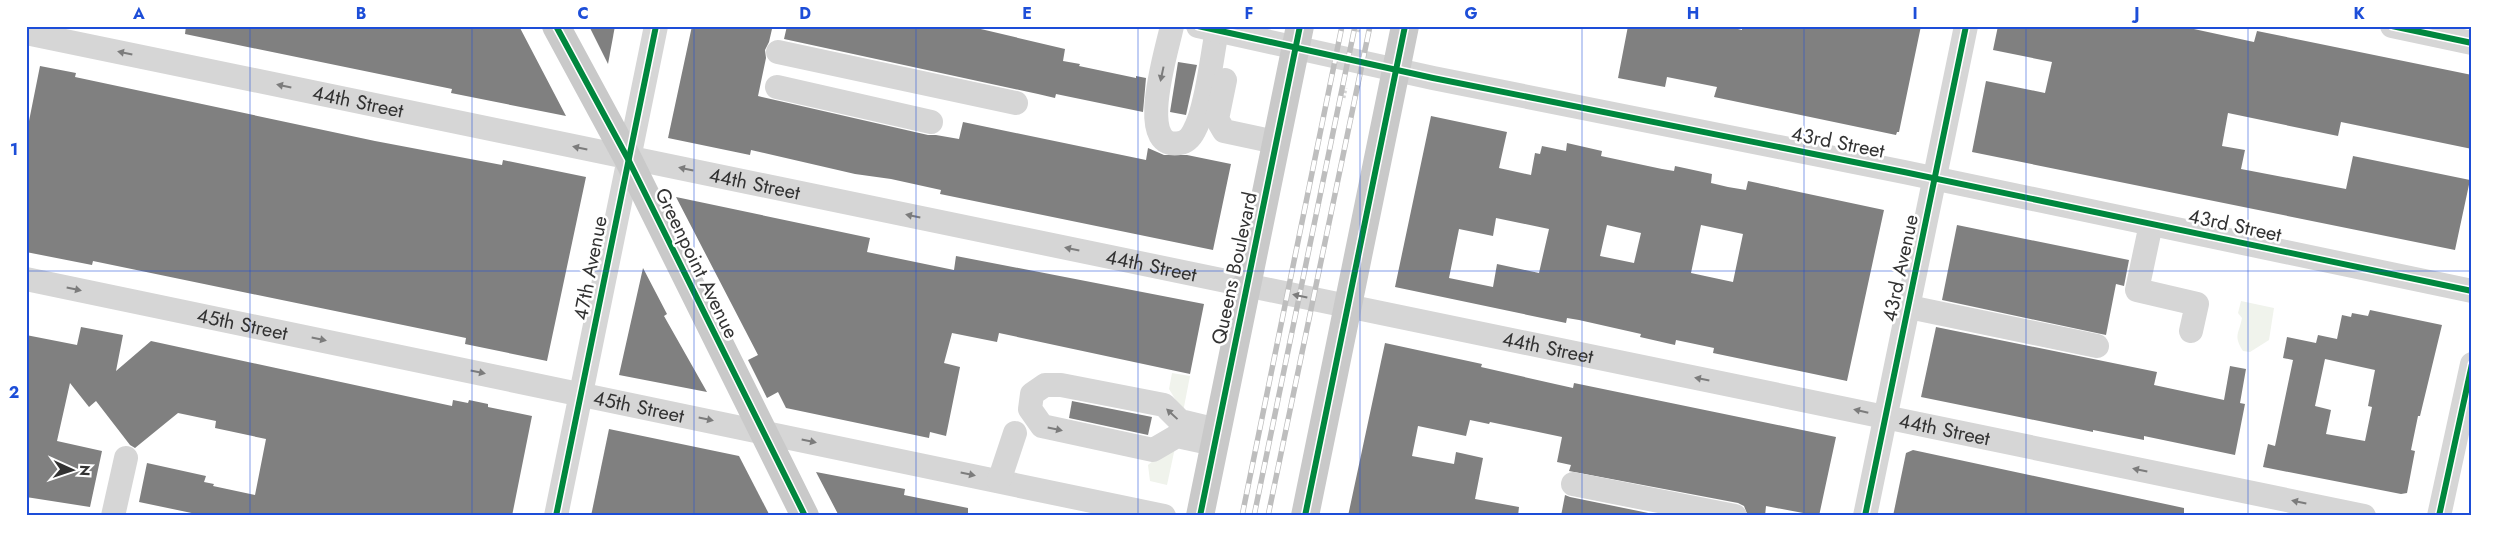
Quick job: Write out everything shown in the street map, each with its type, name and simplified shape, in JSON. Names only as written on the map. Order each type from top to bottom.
[{"type":"main road","name":"Greenpoint Avenue","points":[[556,26],[628,159],[761,431],[805,516]]},
{"type":"main road","points":[[1305,516],[1405,26]]},
{"type":"main road","name":"Queens Boulevard","points":[[1200,516],[1298,37]]},
{"type":"street","name":"47th Avenue","points":[[556,516],[656,26]]},
{"type":"street","points":[[1172,26],[1155,119],[1159,135],[1164,140],[1177,144],[1188,139],[1199,120],[1208,28]]},
{"type":"street","name":"43rd Avenue","points":[[1865,516],[1966,26]]},
{"type":"street","points":[[2392,26],[2472,43]]},
{"type":"street","name":"43rd Street","points":[[1208,28],[1298,37],[1397,70],[1935,179],[2472,291]]},
{"type":"street","name":"44th Street","points":[[26,33],[628,159],[2364,516]]},
{"type":"street","points":[[778,52],[1016,103]]},
{"type":"street","points":[[1225,80],[1216,119],[1224,132],[1276,142]]},
{"type":"street","points":[[777,87],[931,122]]},
{"type":"street","points":[[2151,224],[2137,290],[2197,304],[2191,331]]},
{"type":"street","name":"45th Street","points":[[26,279],[581,393],[1164,516]]},
{"type":"street","points":[[1910,303],[2095,341]]},
{"type":"street","points":[[2439,516],[2472,364]]},
{"type":"street","points":[[1045,385],[1061,385],[1164,406],[1180,421],[1215,437],[1177,436],[1153,450],[1042,426],[1030,409],[1032,394],[1045,385]]},
{"type":"street","points":[[999,481],[1015,434]]},
{"type":"street","points":[[113,516],[126,458]]},
{"type":"street","points":[[1573,484],[1735,516]]},
{"type":"path","points":[[1358,32],[1360,26]]},
{"type":"path","points":[[1344,98],[1346,88]]},
{"type":"shaded area","points":[[2241,301],[2274,308],[2269,340],[2250,352],[2243,351],[2237,338],[2242,318],[2238,313]]},
{"type":"shaded area","points":[[1172,373],[1190,376],[1183,412],[1169,389]]},
{"type":"shaded area","points":[[1176,443],[1167,485],[1150,481],[1148,465]]},
{"type":"building","points":[[186,26],[519,26],[566,116],[451,93],[452,89],[185,34]]},
{"type":"building","points":[[589,26],[615,26],[608,64]]},
{"type":"building","points":[[692,26],[761,26],[772,29],[765,50],[766,58],[758,96],[928,135],[959,139],[963,122],[1146,160],[1148,148],[1164,155],[1187,155],[1231,164],[1213,250],[940,194],[941,190],[891,179],[855,174],[751,150],[750,155],[668,138]]},
{"type":"building","points":[[787,26],[968,26],[1065,49],[1063,61],[1136,78],[1136,76],[1146,78],[1143,112],[1056,94],[1055,98],[784,39]]},
{"type":"building","points":[[1628,26],[1726,26],[1742,30],[1742,26],[1921,26],[1899,132],[1896,135],[1714,97],[1717,87],[1667,77],[1665,87],[1618,78]]},
{"type":"building","points":[[1998,26],[2180,26],[2254,42],[2257,31],[2472,75],[2472,149],[2341,122],[2338,136],[2228,113],[2222,146],[2245,150],[2241,169],[2346,189],[2353,156],[2470,180],[2455,250],[1972,152],[1986,81],[2045,93],[2052,62],[1993,50]]},
{"type":"building","points":[[1178,62],[1197,65],[1186,115],[1170,112]]},
{"type":"building","points":[[40,66],[76,73],[75,77],[375,141],[502,165],[503,160],[586,177],[547,361],[465,344],[466,338],[93,261],[92,265],[26,252],[26,136]]},
{"type":"building","points":[[1431,116],[1507,132],[1499,168],[1531,175],[1535,153],[1540,154],[1542,146],[1566,151],[1567,143],[1602,151],[1601,156],[1674,171],[1675,166],[1712,174],[1711,183],[1728,187],[1746,190],[1748,181],[1884,210],[1847,381],[1713,353],[1714,348],[1676,340],[1675,345],[1640,337],[1641,334],[1579,320],[1567,318],[1566,323],[1395,287]],"holes":[[[1496,218],[1549,229],[1539,273],[1497,264],[1493,287],[1449,278],[1459,229],[1493,236]],[[1607,225],[1641,233],[1634,263],[1600,256]],[[1701,225],[1743,234],[1733,282],[1691,273]]]},
{"type":"building","points":[[676,197],[870,238],[867,252],[954,270],[956,256],[1204,304],[1190,374],[999,333],[997,342],[952,333],[944,363],[960,367],[946,436],[930,432],[929,438],[786,408],[778,392],[767,398],[748,360],[758,355]]},
{"type":"building","points":[[1957,225],[2129,260],[2124,286],[2116,284],[2106,335],[1942,300]]},
{"type":"building","points":[[643,268],[667,314],[664,316],[707,392],[619,375]]},
{"type":"building","points":[[2370,310],[2442,325],[2420,416],[2418,416],[2411,450],[2415,451],[2407,493],[2401,494],[2263,467],[2268,444],[2275,446],[2293,360],[2283,358],[2287,337],[2316,343],[2318,335],[2337,339],[2342,315],[2351,317],[2352,313],[2368,316]],"holes":[[[2325,359],[2375,370],[2368,406],[2372,407],[2365,441],[2326,434],[2331,410],[2315,406]]]},
{"type":"building","points":[[81,327],[123,335],[116,371],[151,341],[452,406],[453,400],[468,403],[469,400],[488,404],[488,407],[532,416],[512,516],[206,516],[139,502],[147,463],[206,476],[204,482],[214,484],[213,486],[255,495],[266,439],[215,428],[216,421],[178,413],[135,448],[130,445],[96,401],[89,407],[70,383],[57,441],[102,451],[90,507],[26,497],[26,335],[77,345]]},
{"type":"building","points":[[1936,327],[2157,372],[2154,385],[2224,400],[2230,366],[2246,369],[2240,403],[2245,404],[2235,455],[2144,436],[2144,440],[2093,430],[2093,432],[1921,397]]},
{"type":"building","points":[[1385,343],[1482,364],[1481,367],[1573,388],[1574,383],[1836,437],[1819,516],[1766,506],[1765,516],[1748,516],[1744,506],[1738,503],[1569,471],[1571,465],[1557,462],[1562,437],[1490,422],[1489,424],[1470,420],[1466,436],[1418,426],[1412,456],[1454,464],[1456,452],[1483,458],[1475,499],[1519,507],[1518,516],[1348,516]]},
{"type":"building","points":[[1072,401],[1152,417],[1148,435],[1069,418]]},
{"type":"building","points":[[609,429],[739,456],[770,516],[591,516]]},
{"type":"building","points":[[1913,450],[2184,508],[2184,516],[1893,516],[1906,453]]},
{"type":"building","points":[[816,472],[905,489],[904,495],[968,508],[968,516],[839,516]]},
{"type":"building","points":[[1565,495],[1570,497],[1663,516],[1561,516]]},
{"type":"railway","points":[[1242,516],[1342,26]]},
{"type":"railway","points":[[1254,516],[1355,26]]},
{"type":"railway","points":[[1268,516],[1370,26]]},
{"type":"cycle path","points":[[556,26],[628,159],[805,516]]},
{"type":"cycle path","points":[[556,516],[656,26]]},
{"type":"cycle path","points":[[1198,26],[1433,78],[1904,172],[2472,291]]},
{"type":"cycle path","points":[[1200,516],[1300,26]]},
{"type":"cycle path","points":[[1305,516],[1405,26]]},
{"type":"cycle path","points":[[1865,516],[1966,26]]},
{"type":"cycle path","points":[[2392,26],[2472,43]]},
{"type":"cycle path","points":[[2439,516],[2472,364]]}]
